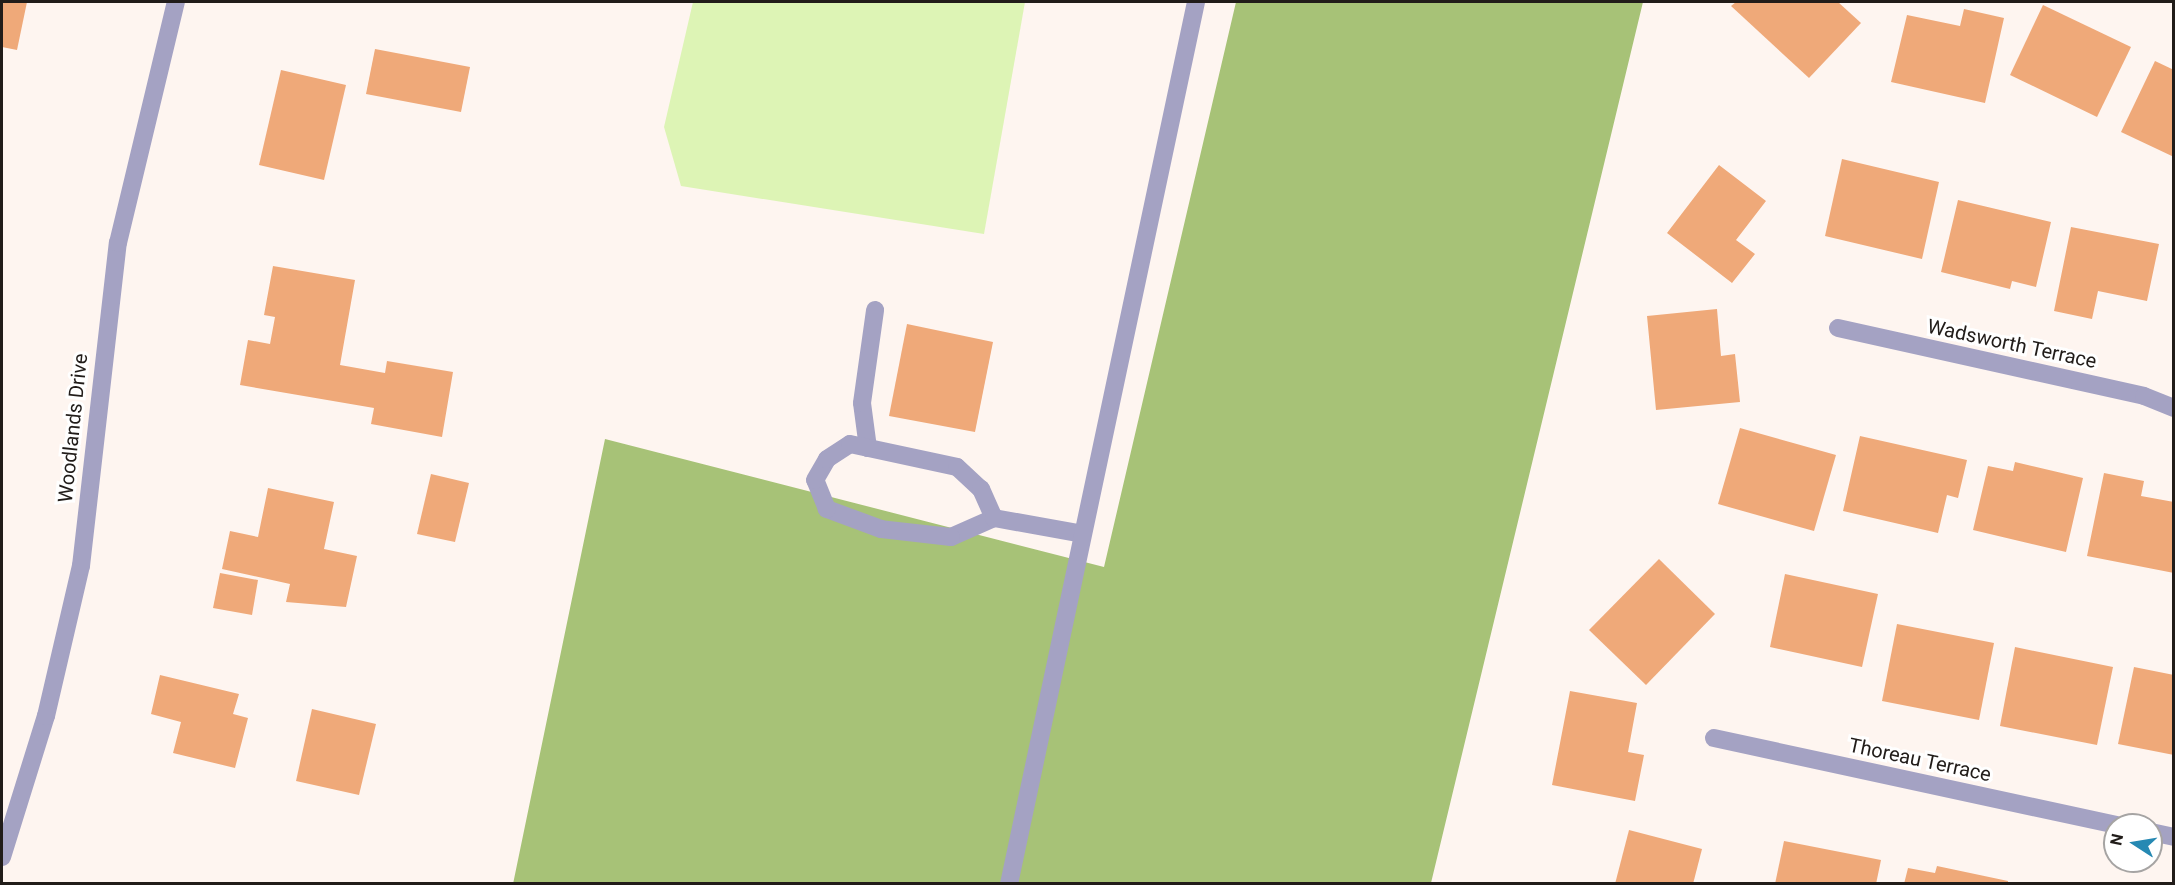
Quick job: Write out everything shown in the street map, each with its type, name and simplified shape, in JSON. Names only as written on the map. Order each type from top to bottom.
[{"type":"street","name":"Woodlands Drive","points":[[2,857],[46,716],[81,566],[118,243],[176,2]]},
{"type":"street","points":[[1009,884],[1196,2]]},
{"type":"street","points":[[868,448],[862,403],[875,310]]},
{"type":"street","name":"Wadsworth Terrace","points":[[1838,328],[2144,396],[2174,408]]},
{"type":"street","points":[[994,518],[981,489],[957,467],[850,444],[827,459],[815,480],[827,509],[918,536],[951,537],[994,518],[1083,534]]},
{"type":"street","name":"Thoreau Terrace","points":[[1714,738],[2103,822]]},
{"type":"green space","points":[[693,2],[1025,2],[984,234],[681,186],[664,127]]},
{"type":"green space","points":[[1236,2],[1643,2],[1431,883],[513,884],[605,439],[1104,567]]},
{"type":"building","points":[[2,2],[27,2],[17,50],[2,47]]},
{"type":"building","points":[[1736,2],[1838,2],[1861,23],[1809,78],[1731,6]]},
{"type":"building","points":[[2043,5],[2131,47],[2097,117],[2010,75]]},
{"type":"building","points":[[1964,9],[2004,18],[1985,103],[1891,82],[1907,15],[1960,26]]},
{"type":"building","points":[[375,49],[470,67],[461,112],[366,94]]},
{"type":"building","points":[[2155,61],[2174,70],[2174,157],[2121,132]]},
{"type":"building","points":[[281,70],[346,85],[324,180],[259,165]]},
{"type":"building","points":[[1842,159],[1939,182],[1922,259],[1825,236]]},
{"type":"building","points":[[1719,165],[1766,201],[1736,240],[1755,254],[1732,283],[1667,233]]},
{"type":"building","points":[[1958,200],[2051,222],[2036,287],[2012,281],[2010,289],[1941,272]]},
{"type":"building","points":[[2071,227],[2159,244],[2147,301],[2098,291],[2092,319],[2054,311]]},
{"type":"building","points":[[273,266],[355,280],[340,365],[385,373],[387,361],[453,372],[442,437],[371,424],[374,408],[240,385],[248,340],[270,344],[275,317],[264,315]]},
{"type":"building","points":[[1717,309],[1721,356],[1735,354],[1740,402],[1656,410],[1647,316]]},
{"type":"building","points":[[907,324],[993,342],[975,432],[889,416]]},
{"type":"building","points":[[1740,428],[1836,455],[1814,531],[1718,504]]},
{"type":"building","points":[[1860,436],[1967,460],[1958,498],[1947,495],[1938,533],[1843,511]]},
{"type":"building","points":[[2015,462],[2083,478],[2066,552],[1973,530],[1988,466],[2013,471]]},
{"type":"building","points":[[2104,473],[2144,481],[2141,496],[2174,502],[2174,573],[2087,556]]},
{"type":"building","points":[[431,474],[469,483],[455,542],[417,534]]},
{"type":"building","points":[[268,488],[334,502],[324,549],[357,556],[346,607],[286,602],[290,584],[222,569],[230,531],[258,537]]},
{"type":"building","points":[[1659,559],[1715,614],[1646,685],[1589,630]]},
{"type":"building","points":[[220,573],[258,580],[252,615],[213,608]]},
{"type":"building","points":[[1785,574],[1878,594],[1862,667],[1770,647]]},
{"type":"building","points":[[1897,624],[1994,643],[1979,720],[1882,701]]},
{"type":"building","points":[[2015,647],[2113,667],[2097,745],[2000,726]]},
{"type":"building","points":[[2134,667],[2174,675],[2174,755],[2118,744]]},
{"type":"building","points":[[160,675],[239,694],[233,714],[248,718],[235,768],[173,753],[181,722],[151,714]]},
{"type":"building","points":[[1570,691],[1637,703],[1628,752],[1644,755],[1635,801],[1552,785]]},
{"type":"building","points":[[312,709],[376,724],[359,795],[296,781]]},
{"type":"building","points":[[1629,830],[1702,849],[1693,884],[1615,884]]},
{"type":"building","points":[[1784,841],[1881,860],[1876,884],[1775,884]]},
{"type":"building","points":[[1937,866],[2008,881],[2008,884],[1904,884],[1908,868],[1935,873]]}]
